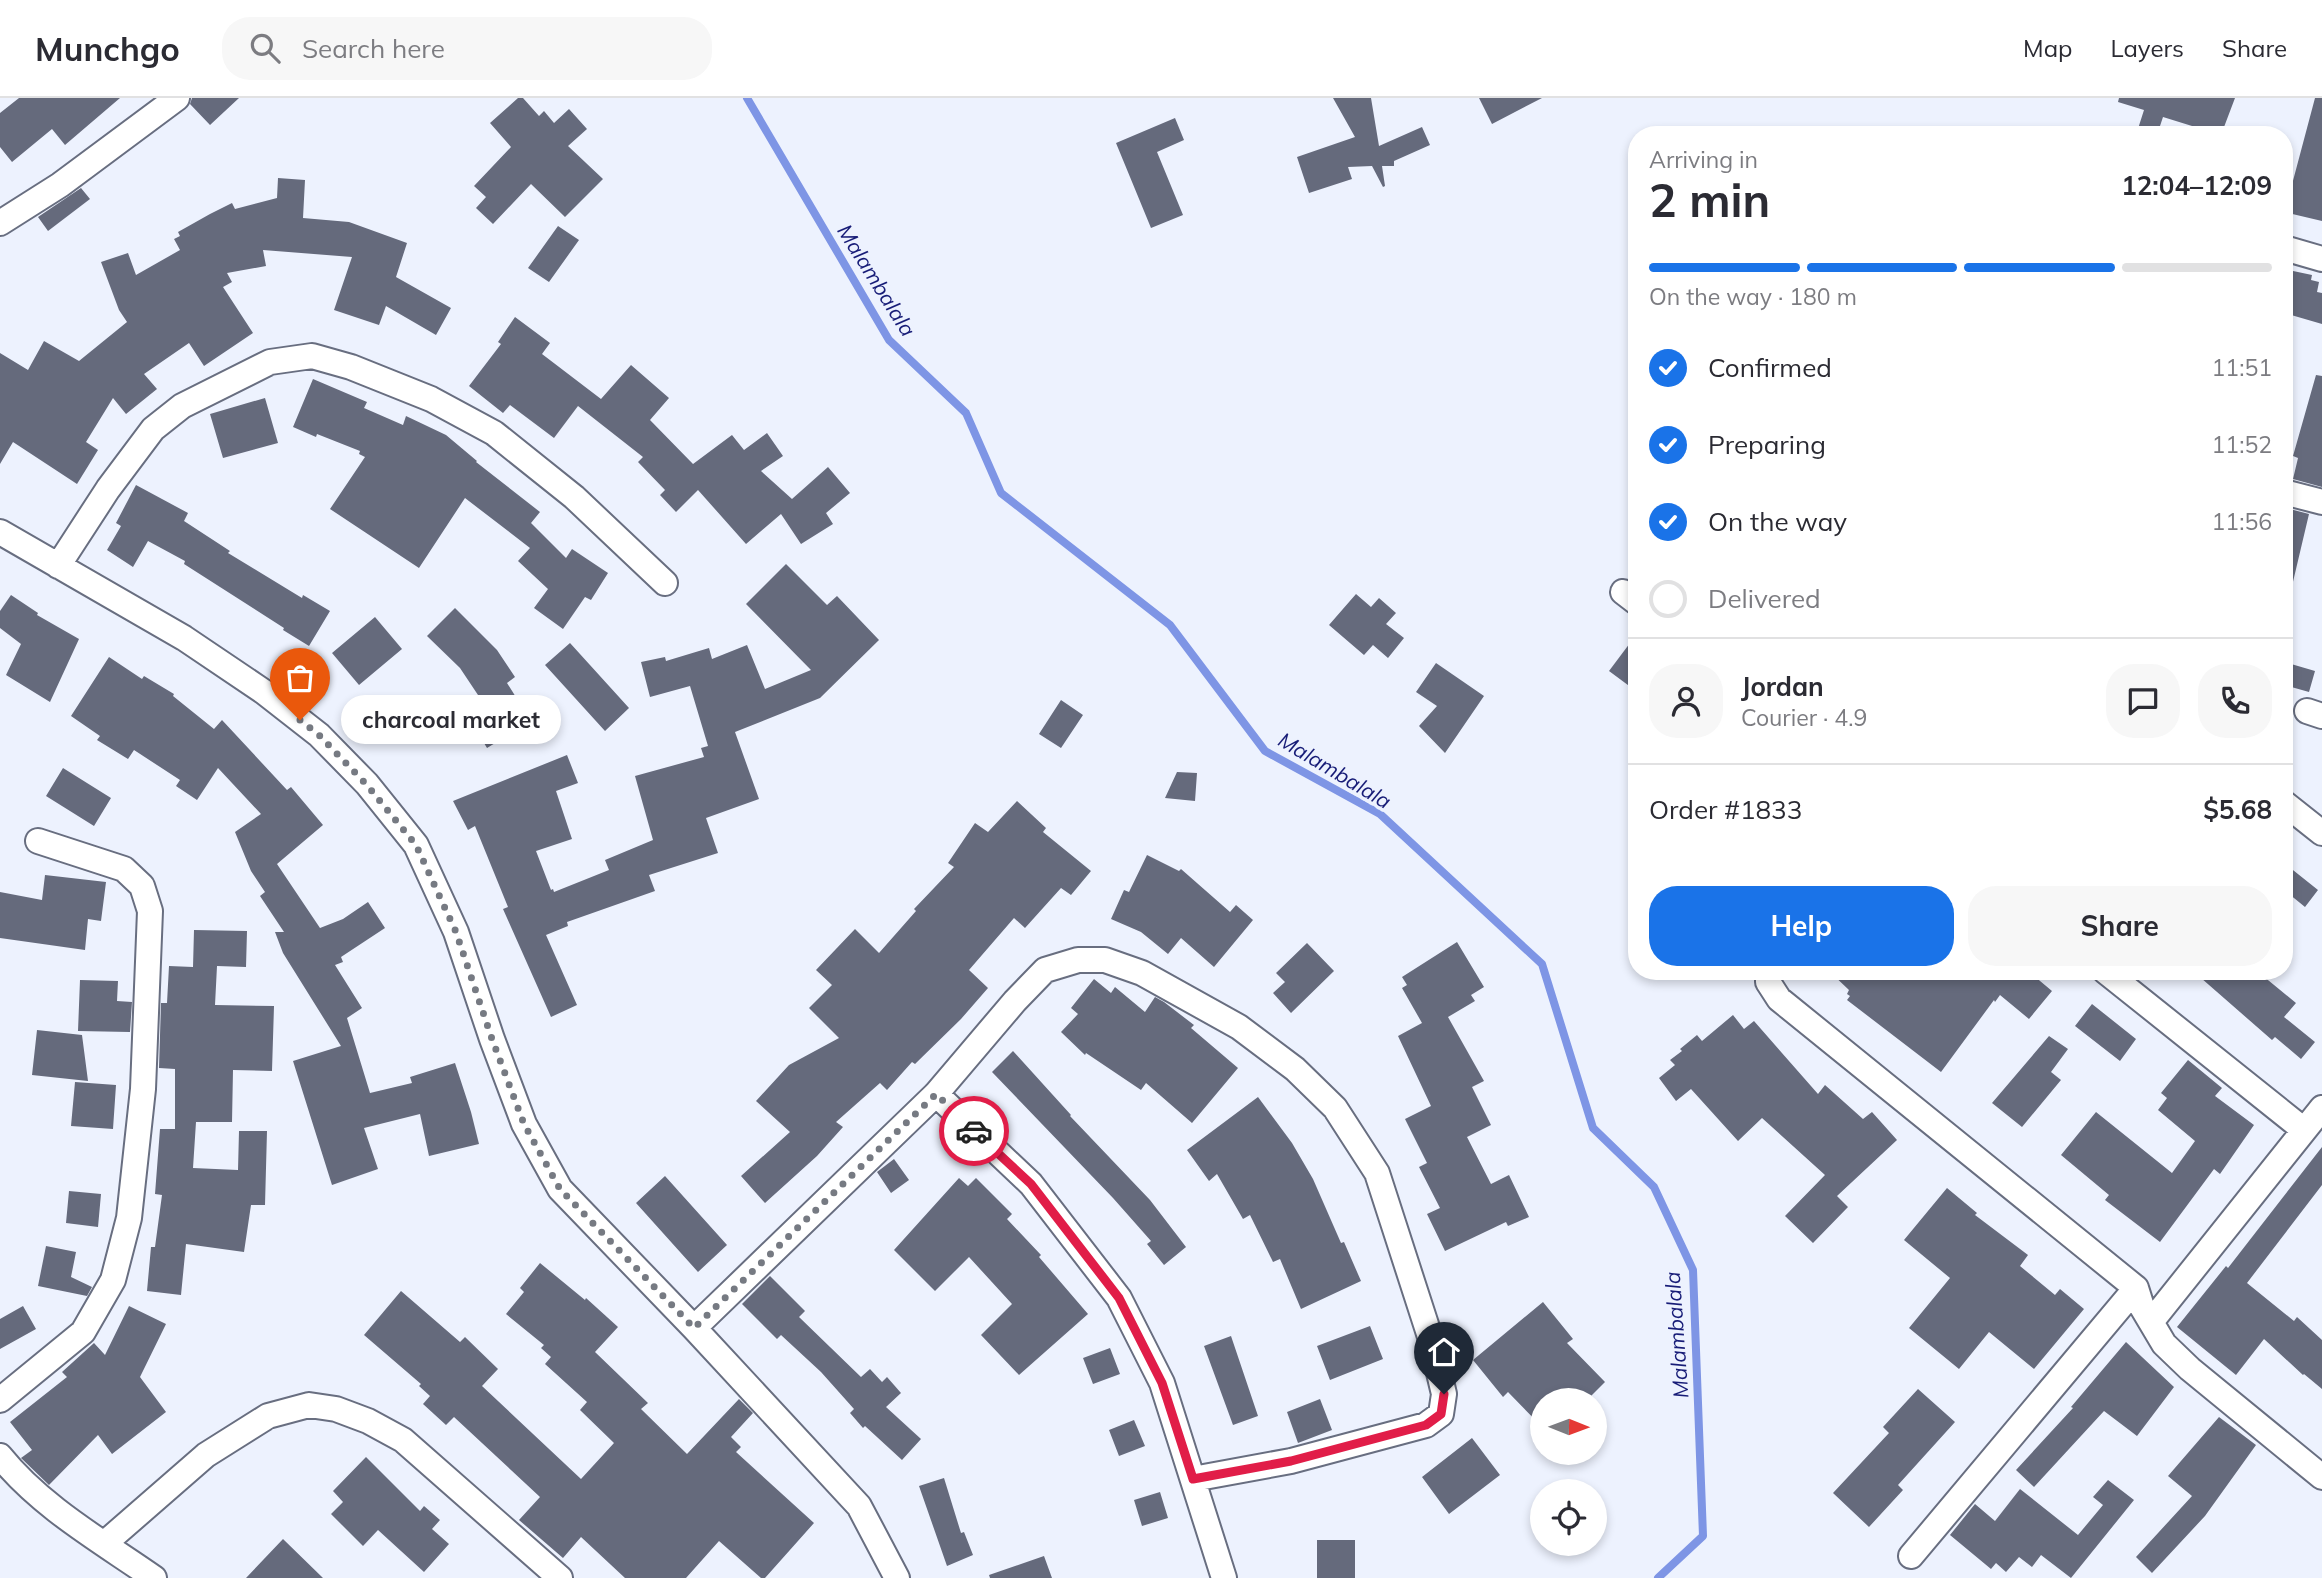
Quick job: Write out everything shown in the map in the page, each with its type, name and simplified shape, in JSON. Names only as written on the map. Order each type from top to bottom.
[{"type":"street","points":[[0,223],[60,185],[177,98]]},
{"type":"street","points":[[2293,250],[2322,258]]},
{"type":"street","points":[[58,566],[108,489],[153,429],[182,406],[270,362],[312,356],[351,367],[430,399],[494,433],[575,497],[665,583]]},
{"type":"street","points":[[2293,494],[2322,502]]},
{"type":"street","points":[[0,532],[184,638],[264,692],[319,735],[367,785],[416,845],[456,932],[524,1124],[560,1189],[694,1328],[859,1506],[897,1578]]},
{"type":"street","points":[[2293,810],[2322,833]]},
{"type":"street","points":[[0,1400],[83,1332],[113,1280],[129,1218],[143,1089],[150,911],[142,886],[124,869],[38,841]]},
{"type":"street","points":[[694,1328],[936,1094],[1045,970],[1078,960],[1105,960],[1142,973],[1239,1027],[1295,1069],[1335,1108],[1377,1173],[1433,1343],[1444,1394],[1441,1414],[1426,1425],[1291,1461],[1193,1479]]},
{"type":"street","points":[[1768,980],[1779,999],[2136,1288],[2164,1343],[2190,1369],[2322,1477]]},
{"type":"street","points":[[2116,980],[2304,1130]]},
{"type":"street","points":[[936,1094],[1031,1184],[1119,1298],[1162,1383],[1224,1578]]},
{"type":"street","points":[[2151,1322],[2322,1108]]},
{"type":"street","points":[[1911,1556],[2136,1288]]},
{"type":"street","points":[[104,1543],[206,1455],[268,1416],[309,1405],[336,1409],[368,1421],[403,1440],[560,1578]]},
{"type":"street","points":[[0,1456],[46,1501],[81,1529],[154,1578]]},
{"type":"building","points":[[19,98],[120,98],[65,145],[52,129],[12,162],[0,147],[0,113]]},
{"type":"building","points":[[192,98],[239,98],[210,125],[190,104]]},
{"type":"building","points":[[518,98],[523,98],[539,116],[544,111],[554,123],[569,109],[587,129],[568,146],[603,179],[565,217],[531,184],[493,224],[476,208],[486,197],[474,186],[511,147],[490,123]]},
{"type":"building","points":[[1333,98],[1371,98],[1379,146],[1422,127],[1430,145],[1394,161],[1394,166],[1382,166],[1383,187],[1372,166],[1348,167],[1352,179],[1309,193],[1297,157],[1355,137]]},
{"type":"building","points":[[1479,98],[1542,98],[1492,124]]},
{"type":"building","points":[[2119,98],[2235,98],[2224,126],[2192,126],[2163,117],[2160,126],[2139,126],[2144,110],[2118,102]]},
{"type":"building","points":[[2315,98],[2322,98],[2322,221],[2293,214],[2293,181]]},
{"type":"building","points":[[1175,118],[1184,140],[1157,152],[1183,215],[1151,228],[1116,143]]},
{"type":"building","points":[[278,178],[305,180],[303,218],[349,222],[407,243],[396,277],[451,308],[436,335],[386,306],[379,325],[334,310],[352,257],[263,250],[266,266],[227,273],[232,282],[223,287],[253,333],[204,366],[189,343],[144,374],[157,389],[126,414],[113,398],[86,442],[98,450],[77,484],[13,442],[0,464],[0,353],[28,370],[44,341],[79,361],[127,322],[119,310],[101,262],[128,253],[136,275],[180,250],[174,239],[180,236],[178,232],[210,214],[232,203],[235,209],[277,198]]},
{"type":"building","points":[[81,188],[90,199],[48,231],[38,217]]},
{"type":"building","points":[[558,226],[579,240],[549,282],[528,268]]},
{"type":"building","points":[[2293,271],[2312,275],[2311,280],[2319,282],[2317,292],[2322,293],[2322,324],[2293,316]]},
{"type":"building","points":[[515,317],[550,343],[542,354],[601,399],[631,365],[669,398],[650,420],[693,464],[732,435],[744,450],[767,433],[783,456],[761,471],[792,499],[828,467],[850,493],[826,513],[833,524],[801,544],[781,514],[746,544],[698,490],[676,512],[660,495],[665,490],[638,462],[643,457],[578,406],[554,438],[510,405],[503,413],[469,386],[501,344],[498,342]]},
{"type":"building","points":[[2316,375],[2322,376],[2322,487],[2293,479],[2298,458],[2293,456]]},
{"type":"building","points":[[313,379],[367,402],[364,408],[403,425],[406,416],[446,435],[540,512],[531,523],[566,558],[572,549],[608,573],[591,600],[585,597],[563,629],[534,608],[548,589],[518,561],[530,548],[465,498],[419,568],[330,509],[365,457],[359,454],[360,451],[293,427]]},
{"type":"building","points":[[265,398],[278,443],[223,458],[210,414]]},
{"type":"building","points":[[136,485],[188,513],[184,521],[230,551],[228,553],[302,598],[303,595],[330,611],[309,646],[184,564],[185,561],[148,541],[133,567],[107,550],[121,526],[116,523]]},
{"type":"building","points":[[2293,510],[2309,514],[2293,582]]},
{"type":"building","points":[[786,564],[827,605],[837,596],[879,640],[820,698],[735,732],[759,799],[706,818],[718,853],[649,875],[655,891],[567,922],[568,926],[546,935],[577,1005],[551,1017],[503,909],[508,907],[475,826],[468,830],[453,801],[567,755],[578,783],[556,791],[572,839],[536,851],[554,892],[609,870],[605,860],[653,840],[635,776],[704,757],[701,748],[708,746],[690,686],[650,697],[641,662],[665,657],[666,661],[709,648],[712,659],[747,645],[765,689],[811,670],[746,604]]},
{"type":"building","points":[[1356,594],[1371,607],[1379,598],[1396,613],[1386,624],[1404,638],[1388,658],[1373,645],[1364,655],[1329,625]]},
{"type":"building","points":[[11,595],[38,613],[37,615],[79,639],[50,702],[6,675],[21,644],[0,628],[0,611]]},
{"type":"building","points":[[455,608],[497,650],[515,677],[507,683],[531,721],[487,748],[469,718],[486,707],[460,668],[427,636]]},
{"type":"building","points":[[375,617],[402,649],[359,685],[332,653]]},
{"type":"building","points":[[570,643],[629,708],[605,731],[545,665]]},
{"type":"building","points":[[1628,646],[1628,685],[1609,671]]},
{"type":"building","points":[[109,657],[142,679],[144,676],[174,694],[173,696],[214,729],[222,720],[287,790],[291,787],[323,825],[277,864],[320,928],[343,919],[368,902],[385,928],[341,957],[343,962],[335,965],[362,1008],[347,1018],[370,1093],[412,1083],[410,1077],[455,1063],[479,1144],[429,1156],[420,1114],[364,1128],[378,1169],[332,1185],[293,1061],[341,1046],[283,953],[275,932],[284,932],[260,896],[265,892],[251,871],[235,832],[261,814],[218,768],[197,800],[176,786],[180,780],[134,750],[128,759],[97,740],[100,736],[71,716]]},
{"type":"building","points":[[1436,663],[1484,696],[1445,753],[1419,726],[1437,706],[1416,692]]},
{"type":"building","points":[[2293,665],[2315,671],[2309,692],[2293,688]]},
{"type":"building","points":[[1061,700],[1083,715],[1061,748],[1039,734]]},
{"type":"building","points":[[63,768],[111,798],[94,826],[46,796]]},
{"type":"building","points":[[1177,772],[1197,773],[1195,801],[1165,798]]},
{"type":"building","points":[[1017,801],[1046,828],[1043,832],[1091,871],[1071,895],[1061,888],[1025,928],[1014,918],[969,970],[988,988],[961,1019],[915,1064],[912,1062],[887,1090],[880,1083],[836,1122],[843,1127],[817,1156],[765,1203],[741,1176],[790,1132],[756,1101],[789,1065],[839,1038],[809,1008],[832,985],[816,970],[855,929],[879,953],[916,911],[914,909],[954,867],[948,863],[975,823],[988,832]]},
{"type":"building","points":[[1147,855],[1179,871],[1181,869],[1230,912],[1236,905],[1253,920],[1214,967],[1181,938],[1168,954],[1141,932],[1111,919],[1124,890],[1129,892]]},
{"type":"building","points":[[2293,870],[2318,890],[2305,907],[2293,897]]},
{"type":"building","points":[[45,875],[106,882],[101,921],[88,919],[85,950],[0,938],[0,892],[42,900]]},
{"type":"building","points":[[194,930],[247,931],[246,967],[217,966],[215,1005],[274,1006],[272,1071],[233,1070],[232,1122],[196,1122],[193,1168],[238,1170],[239,1131],[267,1131],[265,1205],[251,1205],[244,1252],[186,1244],[181,1295],[147,1291],[151,1247],[155,1247],[162,1195],[155,1194],[160,1129],[175,1129],[175,1069],[159,1068],[161,1003],[167,1003],[169,966],[193,967]]},
{"type":"building","points":[[1457,942],[1484,987],[1471,995],[1475,1001],[1448,1017],[1484,1081],[1472,1087],[1491,1125],[1467,1137],[1491,1184],[1509,1175],[1529,1217],[1508,1226],[1506,1222],[1445,1251],[1427,1214],[1440,1208],[1419,1167],[1427,1163],[1405,1119],[1431,1106],[1398,1036],[1422,1023],[1402,988],[1407,985],[1402,977]]},
{"type":"building","points":[[1307,943],[1334,971],[1291,1013],[1273,993],[1285,982],[1276,973]]},
{"type":"building","points":[[1094,979],[1111,993],[1115,987],[1145,1012],[1155,997],[1164,1002],[1194,1025],[1191,1028],[1238,1068],[1192,1123],[1146,1083],[1141,1090],[1086,1053],[1085,1055],[1061,1032],[1078,1014],[1071,1008]]},
{"type":"building","points":[[80,980],[118,981],[117,1001],[132,1002],[130,1032],[78,1031]]},
{"type":"building","points":[[1838,980],[2039,980],[2052,991],[2029,1019],[2000,995],[1941,1072],[1847,1000],[1850,996],[1847,994],[1849,990]]},
{"type":"building","points":[[2203,980],[2268,980],[2296,1003],[2284,1017],[2315,1042],[2301,1059],[2275,1037],[2272,1040]]},
{"type":"building","points":[[2092,1004],[2136,1039],[2120,1061],[2075,1026]]},
{"type":"building","points":[[1733,1015],[1744,1029],[1754,1021],[1818,1094],[1825,1085],[1863,1119],[1872,1112],[1897,1140],[1837,1196],[1848,1207],[1813,1243],[1785,1216],[1825,1175],[1762,1118],[1738,1141],[1691,1089],[1676,1101],[1659,1078],[1675,1065],[1670,1060],[1682,1051],[1680,1049],[1697,1035],[1702,1041]]},
{"type":"building","points":[[37,1030],[82,1035],[88,1081],[32,1075]]},
{"type":"building","points":[[2049,1036],[2068,1049],[2051,1072],[2061,1080],[2022,1127],[1992,1103]]},
{"type":"building","points":[[1013,1051],[1150,1200],[1186,1247],[1164,1265],[1147,1244],[1151,1241],[1113,1198],[992,1072]]},
{"type":"building","points":[[2188,1060],[2222,1088],[2215,1096],[2254,1125],[2220,1174],[2214,1169],[2160,1242],[2105,1200],[2109,1195],[2061,1155],[2096,1112],[2172,1173],[2195,1141],[2158,1110],[2167,1098],[2161,1093]]},
{"type":"building","points":[[75,1082],[116,1085],[113,1129],[71,1126]]},
{"type":"building","points":[[1258,1097],[1292,1143],[1313,1179],[1361,1281],[1301,1309],[1280,1259],[1273,1262],[1250,1215],[1243,1219],[1217,1174],[1209,1181],[1187,1150]]},
{"type":"building","points":[[2322,1147],[2322,1185],[2247,1283],[2294,1321],[2297,1317],[2322,1340],[2322,1389],[2264,1339],[2236,1375],[2177,1327],[2226,1266],[2228,1268]]},
{"type":"building","points":[[894,1159],[909,1180],[891,1193],[877,1172]]},
{"type":"building","points":[[665,1176],[727,1245],[698,1272],[636,1203]]},
{"type":"building","points":[[959,1178],[968,1186],[976,1178],[1012,1214],[1007,1219],[1041,1255],[1039,1257],[1088,1314],[1019,1375],[981,1335],[1012,1304],[969,1257],[935,1291],[894,1250]]},
{"type":"building","points":[[1947,1188],[1977,1213],[1975,1215],[2028,1255],[2020,1266],[2055,1295],[2060,1289],[2084,1309],[2034,1369],[1989,1332],[1959,1369],[1909,1328],[1950,1278],[1904,1240]]},
{"type":"building","points":[[69,1191],[101,1194],[98,1227],[66,1223]]},
{"type":"building","points":[[46,1246],[76,1252],[71,1277],[92,1287],[87,1296],[38,1286]]},
{"type":"building","points":[[540,1263],[585,1300],[586,1298],[618,1327],[595,1352],[648,1403],[641,1409],[687,1454],[739,1399],[753,1413],[731,1437],[741,1447],[736,1452],[814,1523],[765,1578],[761,1578],[719,1541],[686,1578],[625,1578],[581,1537],[563,1558],[519,1520],[540,1497],[454,1417],[446,1425],[423,1404],[430,1396],[419,1386],[421,1384],[364,1335],[401,1291],[460,1342],[465,1337],[498,1369],[482,1386],[581,1479],[614,1443],[580,1410],[587,1402],[545,1364],[551,1357],[541,1348],[544,1345],[506,1314],[524,1292],[520,1288]]},
{"type":"building","points":[[770,1276],[805,1311],[799,1317],[861,1377],[870,1369],[882,1382],[887,1377],[901,1393],[886,1407],[921,1439],[902,1460],[865,1426],[863,1428],[850,1413],[854,1409],[821,1372],[781,1335],[777,1339],[742,1304]]},
{"type":"building","points":[[1543,1302],[1573,1339],[1567,1343],[1605,1382],[1599,1388],[1530,1388],[1530,1415],[1508,1392],[1503,1397],[1473,1360]]},
{"type":"building","points":[[23,1306],[36,1329],[0,1349],[0,1319]]},
{"type":"building","points":[[129,1306],[166,1324],[140,1377],[166,1412],[112,1454],[98,1435],[49,1485],[21,1458],[32,1450],[10,1422],[67,1377],[62,1372],[94,1343],[105,1355]]},
{"type":"building","points":[[1370,1326],[1383,1359],[1330,1380],[1317,1346]]},
{"type":"building","points":[[1231,1336],[1258,1416],[1233,1425],[1204,1346]]},
{"type":"building","points":[[2126,1342],[2174,1387],[2137,1436],[2104,1411],[2034,1487],[2016,1470],[2073,1408],[2071,1407]]},
{"type":"building","points":[[1110,1348],[1120,1374],[1093,1384],[1083,1358]]},
{"type":"building","points":[[1918,1389],[1955,1422],[1898,1485],[1903,1490],[1869,1527],[1833,1493],[1889,1433],[1883,1427]]},
{"type":"building","points":[[1320,1399],[1332,1430],[1298,1443],[1287,1412]]},
{"type":"building","points":[[2219,1417],[2256,1445],[2205,1516],[2152,1573],[2136,1557],[2192,1496],[2168,1476]]},
{"type":"building","points":[[1134,1420],[1145,1446],[1119,1456],[1109,1430]]},
{"type":"building","points":[[1472,1438],[1500,1475],[1449,1514],[1422,1477]]},
{"type":"building","points":[[366,1457],[420,1511],[424,1506],[440,1520],[432,1529],[449,1544],[424,1572],[378,1530],[363,1546],[331,1514],[343,1502],[333,1491]]},
{"type":"building","points":[[944,1478],[961,1533],[964,1532],[973,1555],[947,1566],[919,1486]]},
{"type":"building","points":[[2108,1480],[2134,1500],[2071,1578],[2041,1555],[2032,1567],[2019,1557],[2006,1572],[1996,1563],[1991,1569],[1950,1535],[1975,1504],[1995,1521],[2020,1489],[2078,1535],[2103,1505],[2093,1497]]},
{"type":"building","points":[[1160,1492],[1168,1518],[1142,1526],[1134,1500]]},
{"type":"building","points":[[283,1539],[323,1578],[246,1578]]},
{"type":"building","points":[[1317,1540],[1355,1540],[1355,1578],[1317,1578]]},
{"type":"building","points":[[1044,1556],[1052,1578],[990,1578],[989,1575]]},
{"type":"waterway","name":"Malambalala","points":[[747,98],[889,340],[966,413],[1001,493],[1170,625],[1265,751],[1380,814],[1542,964],[1593,1128],[1654,1187],[1693,1270],[1703,1536],[1658,1578]]},
{"type":"way so far","points":[[300,720],[319,735],[367,785],[416,845],[456,932],[524,1124],[560,1189],[694,1328],[936,1094],[974,1131]]},
{"type":"place","name":"charcoal market","points":[[300,720]]},
{"type":"route","points":[[974,1131],[1031,1184],[1119,1298],[1162,1383],[1193,1479],[1291,1461],[1426,1425],[1441,1414],[1444,1394]]}]
